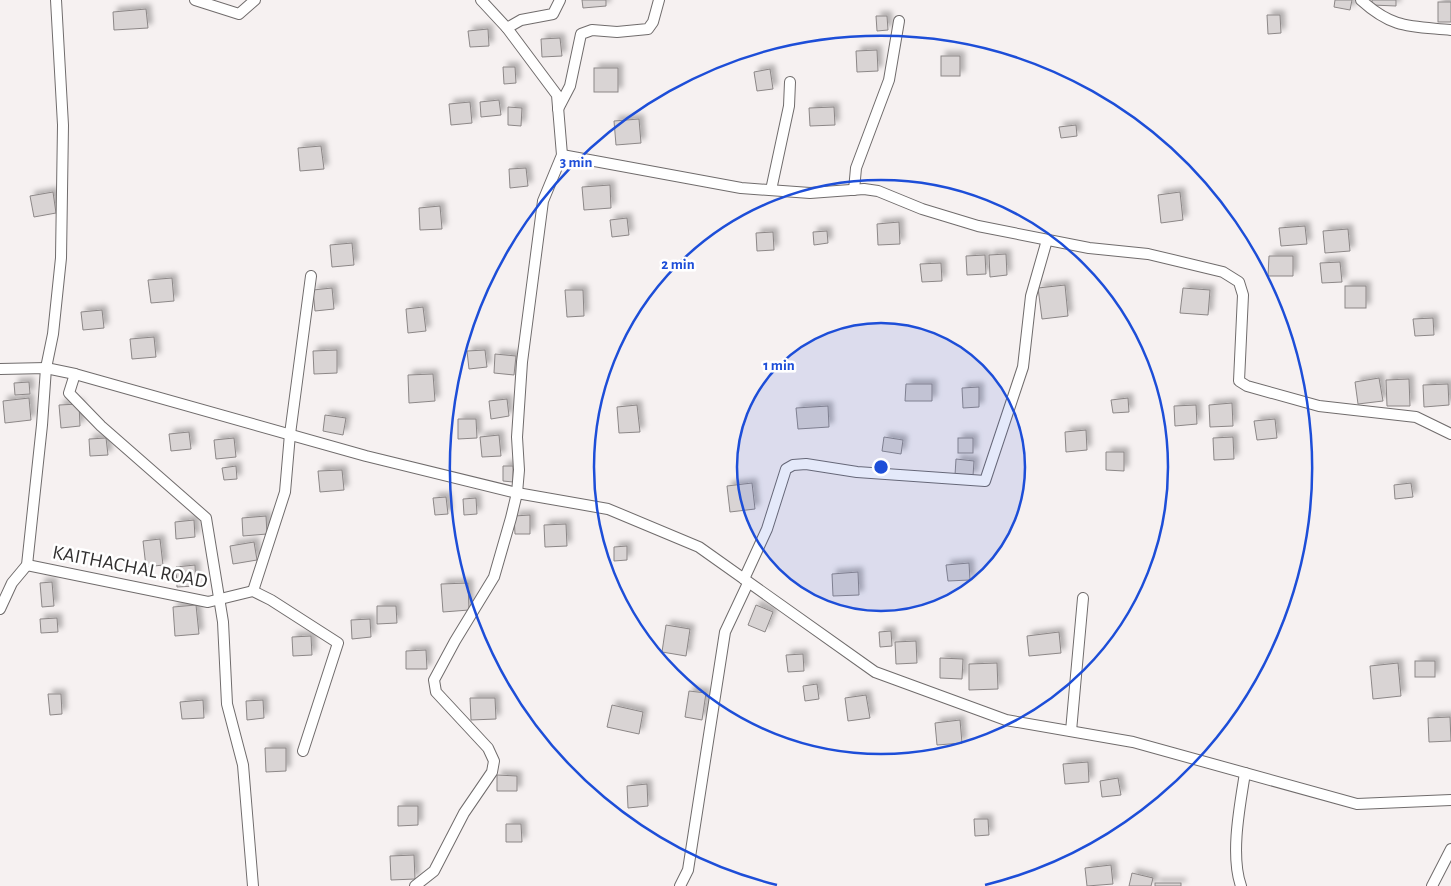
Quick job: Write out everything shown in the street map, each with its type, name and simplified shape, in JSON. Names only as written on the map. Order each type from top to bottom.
[{"type":"street","points":[[0,609],[12,583],[27,565],[46,368],[53,334],[61,258],[63,125],[56,0]]},
{"type":"street","points":[[194,0],[239,14],[255,0]]},
{"type":"street","points":[[415,886],[434,871],[464,813],[492,772],[494,761],[488,748],[436,692],[434,680],[441,664],[494,577],[517,493],[522,362],[543,201],[562,155],[557,95],[507,28],[482,0]]},
{"type":"street","points":[[507,28],[521,20],[553,14],[560,0]]},
{"type":"street","points":[[558,109],[570,86],[581,34],[592,30],[618,32],[648,29],[654,22],[659,0]]},
{"type":"street","points":[[1360,0],[1393,24],[1409,28],[1451,30]]},
{"type":"street","points":[[854,190],[856,168],[889,80],[899,21]]},
{"type":"street","points":[[771,190],[789,106],[790,82]]},
{"type":"street","points":[[562,155],[740,188],[810,193],[854,190],[878,191],[922,209],[978,226],[1089,248],[1148,254],[1223,272],[1239,282],[1243,295],[1239,381],[1247,386],[1319,406],[1416,417],[1451,434]]},
{"type":"street","points":[[680,886],[688,870],[725,632],[767,530],[786,469],[793,465],[806,464],[886,474],[985,481],[1023,367],[1031,296],[1047,240]]},
{"type":"street","points":[[303,751],[338,643],[271,600],[253,591],[285,492],[290,434],[311,276]]},
{"type":"street","points":[[0,369],[46,368],[75,374],[366,456],[517,493],[608,509],[699,547],[875,672],[1006,720],[1133,742],[1357,804],[1451,800]]},
{"type":"street","points":[[75,374],[69,393],[101,426],[206,518],[223,622],[227,704],[243,765],[253,886]]},
{"type":"street","name":"KAITHACHAL ROAD","points":[[27,565],[208,602],[253,591]]},
{"type":"street","points":[[1071,731],[1083,598]]},
{"type":"street","points":[[1241,886],[1238,849],[1240,810],[1245,773]]},
{"type":"street","points":[[1432,886],[1451,850]]},
{"type":"building","points":[[582,0],[606,0],[606,6],[583,8]]},
{"type":"building","points":[[1335,0],[1352,0],[1350,10],[1334,7]]},
{"type":"building","points":[[1372,0],[1396,0],[1396,6],[1372,5]]},
{"type":"building","points":[[1438,2],[1451,2],[1451,22],[1438,22]]},
{"type":"building","points":[[146,9],[148,28],[114,30],[113,12]]},
{"type":"building","points":[[1267,15],[1280,15],[1281,33],[1268,34]]},
{"type":"building","points":[[876,16],[887,16],[888,30],[877,31]]},
{"type":"building","points":[[488,29],[489,46],[470,47],[468,31]]},
{"type":"building","points":[[560,38],[562,56],[542,57],[541,39]]},
{"type":"building","points":[[877,50],[878,71],[857,72],[856,51]]},
{"type":"building","points":[[941,56],[960,56],[960,76],[941,76]]},
{"type":"building","points":[[503,67],[515,67],[516,83],[504,84]]},
{"type":"building","points":[[594,68],[618,68],[618,92],[594,92]]},
{"type":"building","points":[[770,69],[773,89],[757,91],[754,72]]},
{"type":"building","points":[[499,100],[501,115],[481,117],[480,102]]},
{"type":"building","points":[[470,102],[472,123],[451,125],[449,104]]},
{"type":"building","points":[[508,107],[522,108],[521,126],[508,125]]},
{"type":"building","points":[[834,107],[835,125],[810,126],[809,108]]},
{"type":"building","points":[[639,119],[641,143],[616,145],[614,121]]},
{"type":"building","points":[[1076,125],[1077,136],[1061,138],[1059,127]]},
{"type":"building","points":[[321,146],[324,169],[300,171],[298,148]]},
{"type":"building","points":[[526,168],[528,186],[510,188],[509,169]]},
{"type":"building","points":[[610,185],[611,208],[584,210],[582,187]]},
{"type":"building","points":[[53,192],[56,213],[34,217],[30,196]]},
{"type":"building","points":[[1180,192],[1183,220],[1161,223],[1158,195]]},
{"type":"building","points":[[440,206],[442,229],[420,230],[419,208]]},
{"type":"building","points":[[627,218],[629,235],[612,237],[610,220]]},
{"type":"building","points":[[899,222],[900,244],[878,245],[877,224]]},
{"type":"building","points":[[1305,226],[1307,244],[1281,246],[1279,228]]},
{"type":"building","points":[[1348,229],[1350,251],[1325,253],[1323,231]]},
{"type":"building","points":[[827,231],[828,243],[814,245],[813,232]]},
{"type":"building","points":[[773,232],[774,250],[757,251],[756,233]]},
{"type":"building","points":[[352,243],[354,265],[332,267],[330,245]]},
{"type":"building","points":[[1006,254],[1007,275],[990,277],[989,255]]},
{"type":"building","points":[[985,255],[986,274],[967,275],[966,256]]},
{"type":"building","points":[[1269,256],[1293,256],[1293,276],[1268,276]]},
{"type":"building","points":[[1340,262],[1342,282],[1322,283],[1320,263]]},
{"type":"building","points":[[941,263],[942,281],[922,282],[920,264]]},
{"type":"building","points":[[172,278],[174,301],[151,303],[148,280]]},
{"type":"building","points":[[1065,285],[1068,316],[1042,319],[1038,288]]},
{"type":"building","points":[[1345,286],[1366,286],[1366,308],[1345,308]]},
{"type":"building","points":[[332,288],[334,309],[315,311],[313,290]]},
{"type":"building","points":[[1183,288],[1210,290],[1208,315],[1180,313]]},
{"type":"building","points":[[565,290],[583,290],[584,316],[567,317]]},
{"type":"building","points":[[423,307],[426,331],[408,333],[406,309]]},
{"type":"building","points":[[102,310],[104,328],[83,330],[81,312]]},
{"type":"building","points":[[1433,318],[1434,335],[1415,336],[1413,319]]},
{"type":"building","points":[[154,337],[156,357],[132,359],[130,339]]},
{"type":"building","points":[[337,350],[337,373],[314,374],[313,351]]},
{"type":"building","points":[[485,350],[487,367],[469,369],[467,351]]},
{"type":"building","points":[[495,354],[516,356],[514,375],[494,373]]},
{"type":"building","points":[[433,374],[435,401],[409,403],[408,375]]},
{"type":"building","points":[[1379,378],[1383,401],[1358,404],[1355,382]]},
{"type":"building","points":[[1409,379],[1410,406],[1387,406],[1386,380]]},
{"type":"building","points":[[29,382],[30,394],[15,395],[14,383]]},
{"type":"building","points":[[906,384],[932,384],[932,401],[905,401]]},
{"type":"building","points":[[1448,384],[1449,405],[1424,407],[1423,385]]},
{"type":"building","points":[[979,387],[979,407],[963,408],[962,388]]},
{"type":"building","points":[[29,398],[31,420],[5,423],[3,401]]},
{"type":"building","points":[[1128,398],[1129,412],[1113,413],[1111,400]]},
{"type":"building","points":[[507,399],[509,416],[491,419],[489,401]]},
{"type":"building","points":[[1232,403],[1233,426],[1210,427],[1209,405]]},
{"type":"building","points":[[79,404],[80,426],[61,428],[59,405]]},
{"type":"building","points":[[637,405],[640,432],[619,433],[617,407]]},
{"type":"building","points":[[1196,405],[1197,424],[1175,426],[1174,406]]},
{"type":"building","points":[[828,406],[829,427],[798,429],[796,408]]},
{"type":"building","points":[[325,415],[346,418],[343,435],[323,431]]},
{"type":"building","points":[[458,419],[476,419],[477,438],[458,439]]},
{"type":"building","points":[[1275,419],[1277,438],[1257,440],[1254,421]]},
{"type":"building","points":[[1086,430],[1087,450],[1066,452],[1065,432]]},
{"type":"building","points":[[189,432],[191,449],[171,451],[169,434]]},
{"type":"building","points":[[499,435],[501,456],[482,457],[480,437]]},
{"type":"building","points":[[884,437],[903,440],[901,454],[882,451]]},
{"type":"building","points":[[1233,437],[1234,459],[1214,460],[1213,438]]},
{"type":"building","points":[[106,438],[108,455],[90,456],[89,439]]},
{"type":"building","points":[[234,438],[236,457],[216,459],[214,440]]},
{"type":"building","points":[[958,438],[973,438],[973,453],[958,453]]},
{"type":"building","points":[[1106,452],[1124,452],[1124,471],[1106,470]]},
{"type":"building","points":[[956,459],[974,461],[973,476],[955,475]]},
{"type":"building","points":[[236,466],[237,479],[224,480],[222,468]]},
{"type":"building","points":[[503,466],[513,466],[513,482],[503,481]]},
{"type":"building","points":[[342,470],[344,490],[320,492],[318,471]]},
{"type":"building","points":[[752,483],[755,509],[730,512],[727,486]]},
{"type":"building","points":[[1411,483],[1413,497],[1395,499],[1394,485]]},
{"type":"building","points":[[446,497],[448,514],[435,515],[433,498]]},
{"type":"building","points":[[476,498],[477,514],[464,515],[463,499]]},
{"type":"building","points":[[530,515],[530,534],[515,534],[514,516]]},
{"type":"building","points":[[266,516],[267,534],[243,536],[242,518]]},
{"type":"building","points":[[194,520],[195,537],[176,539],[175,522]]},
{"type":"building","points":[[566,524],[567,546],[545,547],[544,525]]},
{"type":"building","points":[[160,539],[163,565],[146,567],[143,541]]},
{"type":"building","points":[[254,542],[257,560],[233,564],[230,546]]},
{"type":"building","points":[[627,546],[627,560],[614,561],[614,547]]},
{"type":"building","points":[[969,563],[970,580],[948,581],[946,565]]},
{"type":"building","points":[[195,565],[196,586],[177,587],[176,567]]},
{"type":"building","points":[[858,572],[859,595],[833,596],[832,574]]},
{"type":"building","points":[[52,582],[54,606],[42,607],[40,583]]},
{"type":"building","points":[[468,583],[469,610],[443,612],[441,584]]},
{"type":"building","points":[[196,605],[199,634],[175,636],[173,607]]},
{"type":"building","points":[[756,605],[773,612],[765,632],[748,625]]},
{"type":"building","points":[[377,606],[396,606],[397,623],[377,624]]},
{"type":"building","points":[[57,618],[58,632],[41,633],[40,619]]},
{"type":"building","points":[[370,619],[371,637],[352,639],[351,620]]},
{"type":"building","points":[[666,625],[690,629],[686,656],[662,652]]},
{"type":"building","points":[[891,631],[892,646],[880,647],[879,632]]},
{"type":"building","points":[[1059,632],[1061,653],[1029,656],[1027,636]]},
{"type":"building","points":[[311,636],[312,655],[293,656],[292,637]]},
{"type":"building","points":[[916,641],[917,663],[896,664],[895,642]]},
{"type":"building","points":[[426,650],[427,669],[406,669],[406,651]]},
{"type":"building","points":[[803,654],[804,671],[788,672],[786,655]]},
{"type":"building","points":[[940,658],[963,659],[962,679],[940,678]]},
{"type":"building","points":[[1415,661],[1435,661],[1435,677],[1415,677]]},
{"type":"building","points":[[997,663],[998,689],[969,690],[969,664]]},
{"type":"building","points":[[1398,663],[1401,696],[1373,699],[1370,666]]},
{"type":"building","points":[[817,684],[819,699],[805,701],[803,686]]},
{"type":"building","points":[[689,691],[706,693],[702,720],[685,717]]},
{"type":"building","points":[[48,694],[61,694],[62,714],[50,715]]},
{"type":"building","points":[[866,695],[870,718],[848,721],[845,698]]},
{"type":"building","points":[[470,698],[495,698],[496,719],[471,720]]},
{"type":"building","points":[[203,700],[204,718],[182,719],[180,702]]},
{"type":"building","points":[[263,700],[264,718],[247,720],[246,701]]},
{"type":"building","points":[[612,705],[643,712],[639,734],[607,727]]},
{"type":"building","points":[[1450,717],[1451,741],[1429,742],[1428,718]]},
{"type":"building","points":[[960,720],[962,743],[937,745],[935,723]]},
{"type":"building","points":[[265,748],[286,748],[286,771],[266,772]]},
{"type":"building","points":[[1088,762],[1089,782],[1065,784],[1063,764]]},
{"type":"building","points":[[497,775],[517,776],[517,791],[497,791]]},
{"type":"building","points":[[1118,778],[1121,795],[1102,797],[1100,781]]},
{"type":"building","points":[[647,784],[648,806],[628,808],[627,786]]},
{"type":"building","points":[[398,806],[418,806],[418,825],[398,826]]},
{"type":"building","points":[[974,819],[988,819],[989,835],[975,836]]},
{"type":"building","points":[[506,824],[521,824],[522,842],[506,842]]},
{"type":"building","points":[[414,855],[415,879],[391,880],[390,856]]},
{"type":"building","points":[[1111,865],[1113,884],[1087,886],[1085,868]]},
{"type":"building","points":[[1132,873],[1153,878],[1151,886],[1129,886]]},
{"type":"building","points":[[1155,883],[1181,883],[1181,886],[1155,886]]}]
